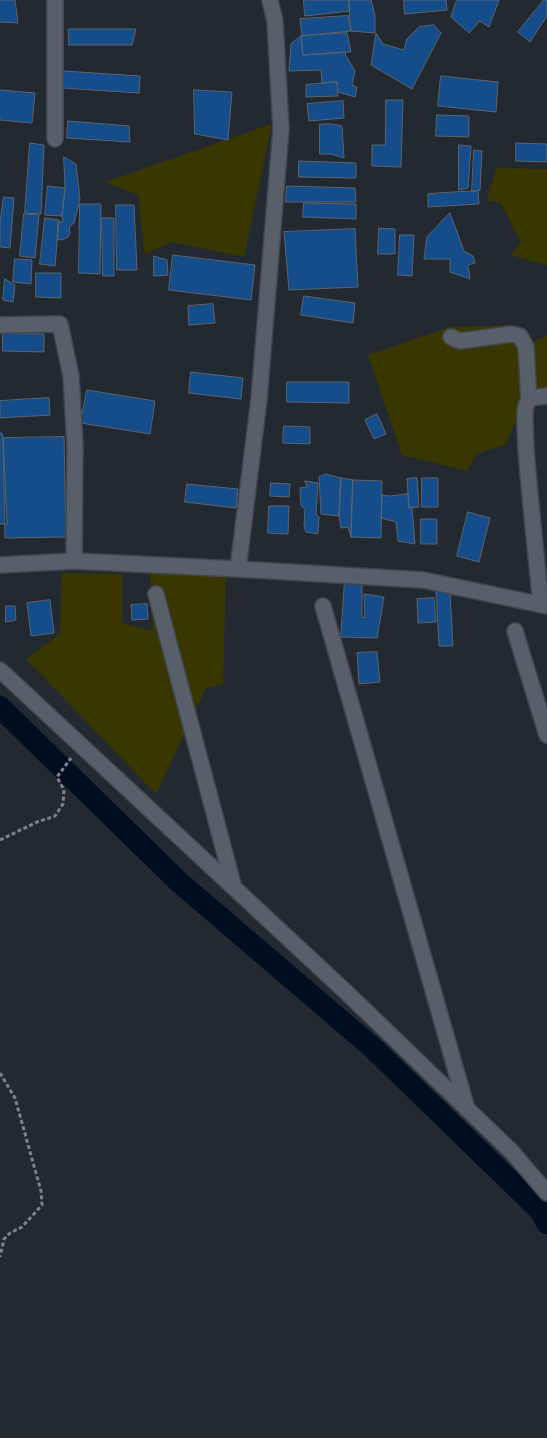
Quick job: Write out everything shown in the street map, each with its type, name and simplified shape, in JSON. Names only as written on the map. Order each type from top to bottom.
[{"type":"street","points":[[55,0],[56,139]]},
{"type":"street","points":[[238,569],[259,399],[281,129],[275,21],[270,0]]},
{"type":"street","points":[[0,325],[60,324],[71,376],[75,446],[74,561]]},
{"type":"street","points":[[451,337],[460,341],[511,334],[520,336],[526,347],[529,400]]},
{"type":"street","points":[[0,565],[74,561],[423,580],[544,606],[529,486],[525,433],[526,405],[534,397],[547,396]]},
{"type":"street","points":[[156,594],[234,888]]},
{"type":"street","points":[[323,606],[467,1109]]},
{"type":"street","points":[[515,631],[547,735]]},
{"type":"street","points":[[0,670],[346,992],[512,1152],[547,1193]]},
{"type":"path","points":[[0,840],[36,822],[55,816],[63,804],[64,790],[57,777],[71,758]]},
{"type":"path","points":[[0,1073],[15,1098],[41,1191],[42,1206],[22,1227],[10,1232],[4,1239],[0,1257]]},
{"type":"shaded area","points":[[272,124],[244,257],[172,242],[145,254],[138,195],[105,182]]},
{"type":"shaded area","points":[[496,168],[547,169],[547,265],[510,255],[521,243],[501,203],[487,200]]},
{"type":"shaded area","points":[[516,325],[534,342],[547,335],[547,389],[528,392],[506,444],[477,454],[467,471],[402,455],[368,355],[450,327]]},
{"type":"shaded area","points":[[150,572],[226,575],[223,684],[206,688],[156,794],[26,659],[60,634],[62,573],[122,574],[122,623],[153,631]]},
{"type":"building","points":[[0,0],[15,0],[18,23],[0,22]]},
{"type":"building","points":[[304,0],[349,0],[350,11],[305,16]]},
{"type":"building","points":[[349,0],[371,0],[375,16],[375,33],[351,31]]},
{"type":"building","points":[[404,0],[446,0],[447,10],[405,14]]},
{"type":"building","points":[[457,0],[499,0],[489,27],[480,21],[469,33],[451,17]]},
{"type":"building","points":[[544,0],[547,0],[547,16],[530,42],[518,32]]},
{"type":"building","points":[[348,16],[351,31],[302,36],[300,19]]},
{"type":"building","points":[[434,25],[441,33],[412,89],[371,65],[376,33],[383,44],[404,50],[407,39],[419,27]]},
{"type":"building","points":[[69,29],[136,29],[132,45],[69,45]]},
{"type":"building","points":[[347,33],[351,52],[303,55],[301,36]]},
{"type":"building","points":[[301,36],[303,55],[344,52],[355,71],[352,85],[357,87],[355,97],[338,92],[337,82],[322,83],[321,70],[289,71],[291,44]]},
{"type":"building","points":[[64,71],[140,76],[139,93],[63,88]]},
{"type":"building","points":[[441,76],[498,82],[496,112],[438,106]]},
{"type":"building","points":[[337,82],[338,96],[306,97],[306,85]]},
{"type":"building","points":[[0,90],[35,93],[32,123],[0,120]]},
{"type":"building","points":[[194,90],[232,92],[228,140],[195,134]]},
{"type":"building","points":[[386,100],[403,100],[401,167],[372,166],[372,145],[385,145]]},
{"type":"building","points":[[343,101],[344,118],[309,121],[307,104]]},
{"type":"building","points":[[437,115],[469,116],[469,137],[436,136]]},
{"type":"building","points":[[68,121],[129,126],[130,142],[67,138]]},
{"type":"building","points":[[320,124],[342,126],[344,158],[331,154],[320,154]]},
{"type":"building","points":[[30,143],[44,145],[41,214],[25,213]]},
{"type":"building","points":[[516,143],[547,144],[547,162],[516,161]]},
{"type":"building","points":[[459,145],[471,146],[468,188],[459,190]]},
{"type":"building","points":[[474,150],[482,151],[480,190],[472,192]]},
{"type":"building","points":[[64,157],[76,164],[80,199],[74,223],[69,227],[70,233],[68,237],[62,240],[57,239],[58,222],[63,222]]},
{"type":"building","points":[[299,161],[356,163],[356,178],[299,177]]},
{"type":"building","points":[[48,186],[65,188],[62,216],[45,215]]},
{"type":"building","points":[[287,186],[355,188],[356,202],[286,202]]},
{"type":"building","points":[[478,191],[479,204],[428,207],[428,194]]},
{"type":"building","points":[[4,197],[14,198],[10,248],[0,247],[0,222]]},
{"type":"building","points":[[304,203],[356,204],[356,219],[303,217]]},
{"type":"building","points":[[80,204],[101,204],[100,274],[79,273]]},
{"type":"building","points":[[116,205],[134,205],[137,270],[117,270]]},
{"type":"building","points":[[450,213],[464,251],[473,256],[475,263],[468,265],[470,279],[450,272],[450,259],[424,259],[427,237]]},
{"type":"building","points":[[24,214],[39,215],[35,258],[20,256]]},
{"type":"building","points":[[45,218],[59,220],[55,266],[40,264]]},
{"type":"building","points":[[102,218],[114,218],[114,276],[103,276]]},
{"type":"building","points":[[379,228],[395,229],[395,254],[378,254]]},
{"type":"building","points":[[355,229],[358,287],[289,290],[284,232]]},
{"type":"building","points":[[400,235],[414,235],[412,276],[398,275]]},
{"type":"building","points":[[173,255],[255,265],[251,300],[169,290]]},
{"type":"building","points":[[154,256],[167,260],[168,275],[154,276]]},
{"type":"building","points":[[15,259],[32,260],[31,284],[13,282]]},
{"type":"building","points":[[36,273],[61,273],[61,298],[36,297]]},
{"type":"building","points":[[5,279],[15,285],[13,302],[3,300]]},
{"type":"building","points":[[304,296],[355,303],[353,323],[301,315]]},
{"type":"building","points":[[213,304],[215,323],[189,325],[188,306]]},
{"type":"building","points":[[3,333],[44,334],[44,352],[3,351]]},
{"type":"building","points":[[191,372],[243,378],[241,399],[189,393]]},
{"type":"building","points":[[287,382],[349,382],[349,403],[287,402]]},
{"type":"building","points":[[87,390],[155,401],[150,434],[81,423]]},
{"type":"building","points":[[49,398],[50,415],[0,418],[0,401]]},
{"type":"building","points":[[377,414],[386,434],[374,439],[365,420]]},
{"type":"building","points":[[284,426],[310,427],[310,444],[283,443]]},
{"type":"building","points":[[0,433],[2,433],[3,438],[7,524],[0,524]]},
{"type":"building","points":[[64,437],[66,537],[5,538],[3,438]]},
{"type":"building","points":[[326,474],[341,478],[339,516],[321,514],[319,477]]},
{"type":"building","points":[[341,478],[353,480],[351,537],[348,527],[341,528],[339,516]]},
{"type":"building","points":[[417,478],[419,507],[409,508],[407,479]]},
{"type":"building","points":[[422,478],[438,478],[438,507],[422,507]]},
{"type":"building","points":[[353,480],[382,481],[381,538],[351,537]]},
{"type":"building","points":[[305,481],[318,483],[316,514],[319,517],[318,534],[306,532],[304,526],[305,510],[301,505],[300,488],[307,487]]},
{"type":"building","points":[[271,483],[290,484],[289,497],[270,496]]},
{"type":"building","points":[[187,484],[238,489],[236,508],[185,502]]},
{"type":"building","points":[[408,494],[409,508],[412,507],[415,544],[398,541],[396,522],[381,518],[382,495]]},
{"type":"building","points":[[269,506],[289,506],[288,534],[268,533]]},
{"type":"building","points":[[468,512],[490,518],[479,562],[457,556]]},
{"type":"building","points":[[421,519],[437,519],[437,544],[421,544]]},
{"type":"building","points":[[345,581],[362,582],[362,617],[365,618],[364,594],[384,597],[377,638],[341,637]]},
{"type":"building","points":[[450,591],[453,646],[439,646],[436,592]]},
{"type":"building","points":[[434,598],[436,622],[418,623],[417,599]]},
{"type":"building","points":[[50,600],[54,633],[31,636],[27,603]]},
{"type":"building","points":[[147,604],[148,619],[132,620],[131,605]]},
{"type":"building","points":[[6,606],[15,606],[16,620],[6,622]]},
{"type":"building","points":[[377,652],[380,682],[359,684],[357,653]]},
{"type":"waterway","points":[[0,707],[179,882],[373,1048],[541,1211],[547,1223]]}]
